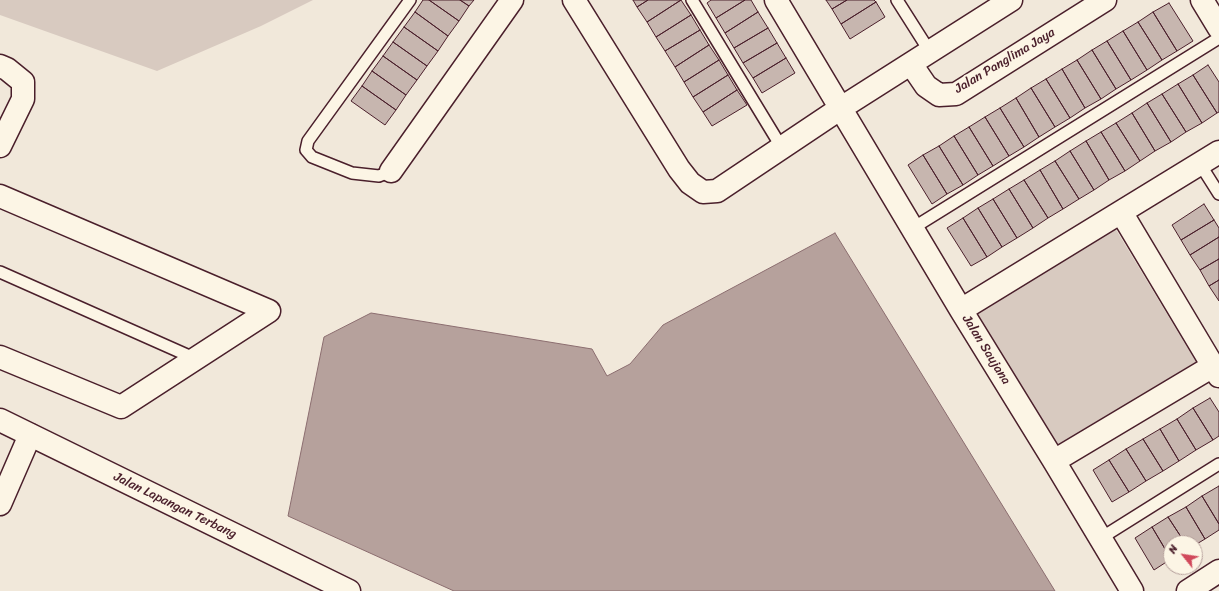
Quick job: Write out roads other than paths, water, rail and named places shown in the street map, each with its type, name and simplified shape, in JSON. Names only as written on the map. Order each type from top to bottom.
[{"type":"street","points":[[391,171],[512,0]]},
{"type":"street","points":[[574,0],[679,169],[690,183],[704,192],[717,191],[841,108],[930,52],[1000,3]]},
{"type":"street","name":"Jalan Saujana","points":[[776,0],[961,310],[1132,591]]},
{"type":"street","name":"Jalan Panglima Jaya","points":[[911,64],[926,86],[939,95],[956,94],[1105,0]]},
{"type":"street","points":[[1202,0],[1219,28]]},
{"type":"street","points":[[0,66],[7,69],[23,82],[23,98],[0,146]]},
{"type":"street","points":[[961,310],[1219,152]]},
{"type":"street","points":[[0,196],[269,311],[121,407],[0,357]]},
{"type":"street","points":[[1054,461],[1216,371],[1121,212]]},
{"type":"street","name":"Jalan Lapangan Terbang","points":[[0,420],[350,591]]},
{"type":"street","points":[[3,492],[30,435]]},
{"type":"street","points":[[1188,591],[1219,571]]},
{"type":"lane","points":[[391,171],[379,176],[352,173],[312,157],[306,150],[308,141],[410,0]]},
{"type":"lane","points":[[692,0],[782,148]]},
{"type":"lane","points":[[896,0],[930,52]]},
{"type":"lane","points":[[913,228],[1219,38]]},
{"type":"lane","points":[[1200,164],[1219,194]]},
{"type":"lane","points":[[0,272],[196,358]]},
{"type":"lane","points":[[1101,538],[1219,464]]}]
